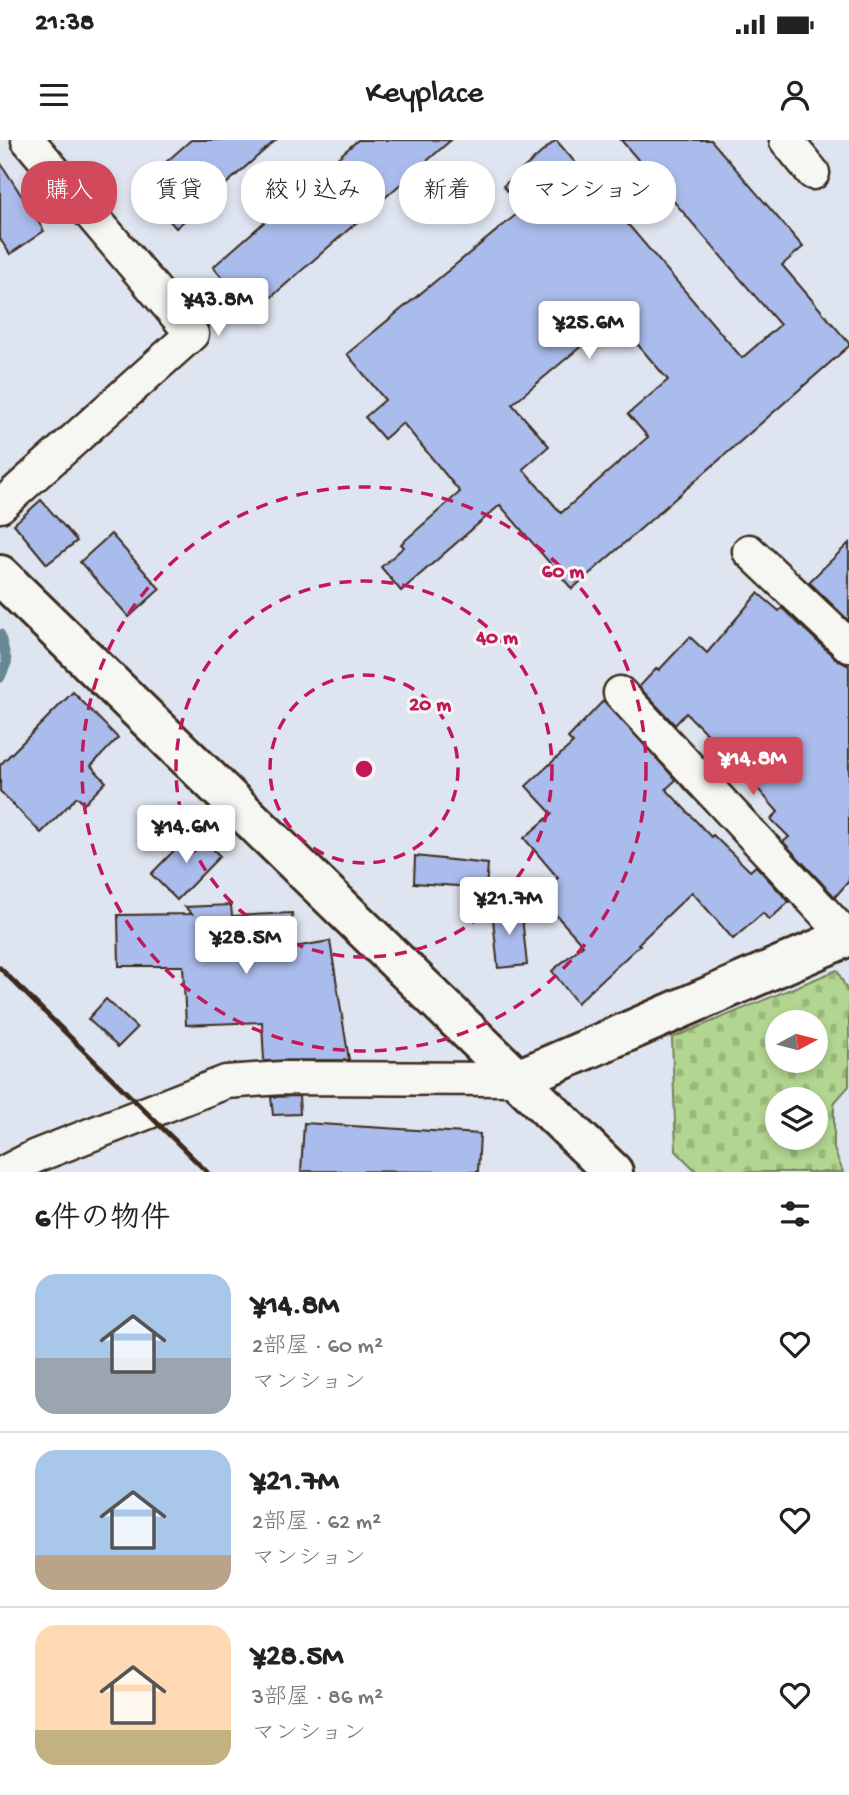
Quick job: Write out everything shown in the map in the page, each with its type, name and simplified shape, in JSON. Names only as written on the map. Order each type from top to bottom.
[{"type":"street","points":[[0,506],[192,334],[28,140]]},
{"type":"street","points":[[786,140],[813,173]]},
{"type":"street","points":[[749,551],[849,646]]},
{"type":"street","points":[[0,575],[613,1172]]},
{"type":"street","points":[[5,1172],[42,1164],[226,1082],[282,1078],[518,1079],[848,937],[620,693]]},
{"type":"green space","points":[[837,970],[849,994],[849,1086],[834,1103],[834,1149],[843,1172],[697,1172],[676,1151],[672,1038]]},
{"type":"building","points":[[191,140],[276,140],[252,161],[241,161],[241,171],[227,183],[227,161],[167,161]]},
{"type":"building","points":[[358,140],[451,140],[427,161],[399,161],[399,185],[385,198],[385,161],[334,161]]},
{"type":"building","points":[[556,140],[574,161],[532,161]]},
{"type":"building","points":[[621,140],[711,140],[803,247],[782,265],[849,343],[849,346],[572,589],[500,505],[401,591],[381,567],[404,547],[401,544],[460,492],[403,423],[384,439],[365,417],[385,400],[347,354],[509,221],[509,224],[628,224],[742,358],[780,325],[676,204],[676,161],[639,161]],"holes":[[[615,318],[668,380],[628,414],[648,437],[561,513],[523,469],[549,446],[512,404]]]},
{"type":"building","points":[[0,162],[21,195],[21,224],[40,224],[44,231],[10,254],[0,239]]},
{"type":"building","points":[[509,181],[509,193],[503,186]]},
{"type":"building","points":[[262,224],[355,224],[253,313],[213,267]]},
{"type":"building","points":[[41,500],[77,541],[47,564],[14,524]]},
{"type":"building","points":[[111,534],[160,589],[129,617],[80,562]]},
{"type":"building","points":[[849,543],[849,621],[809,582]]},
{"type":"building","points":[[758,593],[779,611],[782,608],[836,659],[849,666],[849,881],[835,897],[783,842],[789,837],[771,819],[778,812],[732,759],[686,713],[675,725],[639,687],[690,637],[707,653]]},
{"type":"building","points":[[73,692],[118,738],[91,766],[106,782],[84,804],[77,797],[41,833],[0,791],[0,765]]},
{"type":"building","points":[[604,700],[676,780],[666,789],[711,837],[713,835],[750,871],[756,866],[789,902],[769,920],[763,913],[733,939],[692,892],[577,1003],[552,971],[583,945],[538,895],[558,878],[524,838],[552,814],[526,786],[573,743],[568,738]]},
{"type":"building","points":[[194,830],[220,856],[177,900],[151,874]]},
{"type":"building","points":[[415,856],[488,864],[486,888],[414,883]]},
{"type":"building","points":[[231,905],[232,916],[292,913],[294,947],[330,941],[349,1060],[264,1061],[262,1022],[186,1025],[183,966],[119,966],[118,915],[192,914],[185,907]]},
{"type":"building","points":[[521,907],[527,965],[498,968],[492,909]]},
{"type":"building","points":[[106,999],[137,1028],[118,1047],[88,1019]]},
{"type":"building","points":[[299,1096],[300,1114],[273,1115],[271,1097]]},
{"type":"building","points":[[304,1123],[480,1134],[478,1172],[301,1171]]},
{"type":"waterway","points":[[0,634],[7,662],[0,678]]},
{"type":"railway","points":[[0,968],[207,1172]]}]
